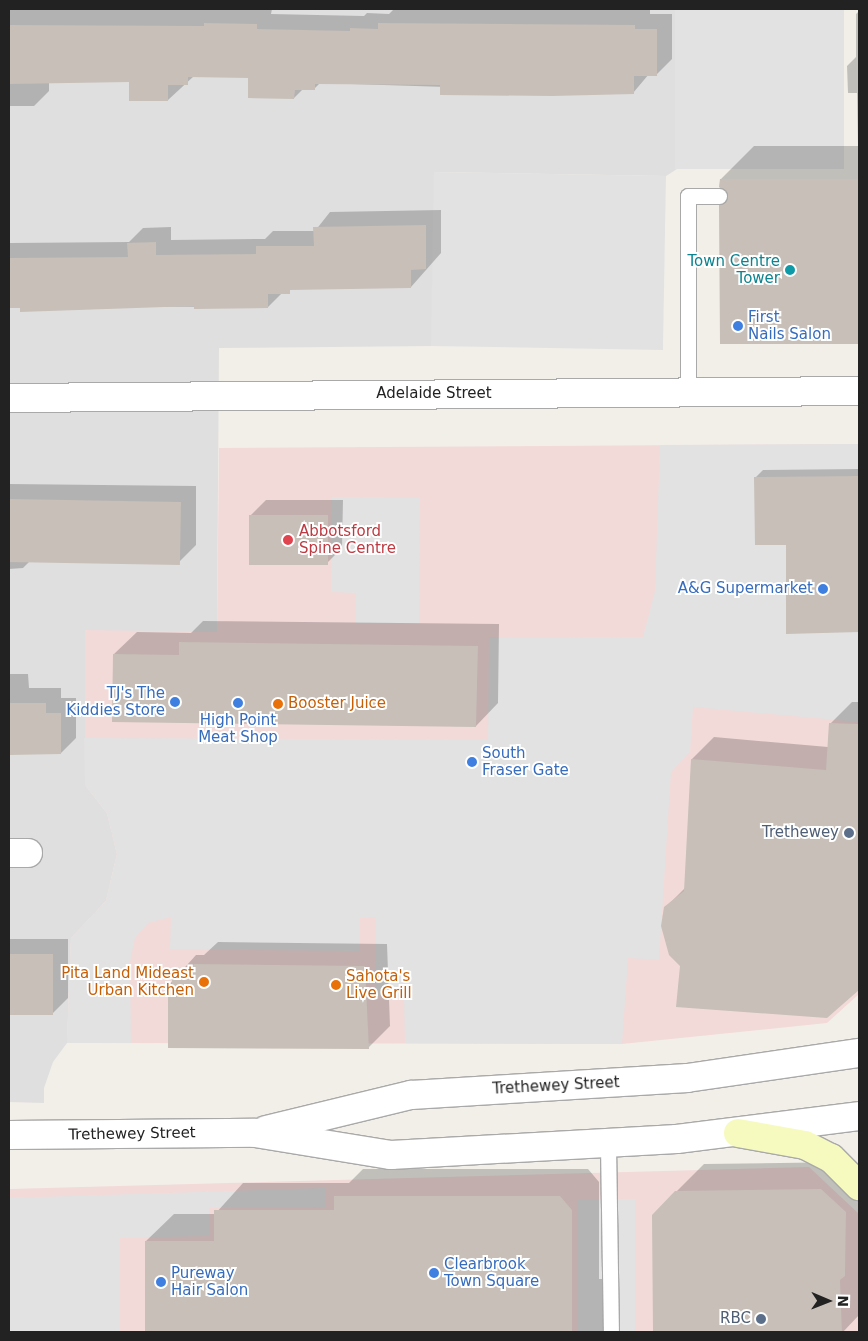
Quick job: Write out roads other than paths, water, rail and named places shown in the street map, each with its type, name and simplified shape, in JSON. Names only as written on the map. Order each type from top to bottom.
[{"type":"main road","points":[[738,1133],[805,1145],[830,1158],[859,1186]]},
{"type":"street","name":"Adelaide Street","points":[[9,398],[859,391]]},
{"type":"street","name":"Trethewey Street","points":[[255,1133],[411,1095],[687,1078],[859,1053]]},
{"type":"street","name":"Trethewey Street","points":[[9,1135],[255,1133],[391,1155],[608,1145],[738,1133],[859,1116]]},
{"type":"lane","points":[[688,392],[688,196],[719,196]]},
{"type":"lane","points":[[608,1145],[611,1332]]},
{"type":"place","name":"Town Centre Tower","points":[[790,270]]},
{"type":"place","name":"First Nails Salon","points":[[738,326]]},
{"type":"place","name":"Abbotsford Spine Centre","points":[[288,540]]},
{"type":"place","name":"A&G Supermarket","points":[[823,589]]},
{"type":"place","name":"TJ's The Kiddies Store","points":[[175,702]]},
{"type":"place","name":"High Point Meat Shop","points":[[238,703]]},
{"type":"place","name":"Booster Juice","points":[[278,704]]},
{"type":"place","name":"South Fraser Gate","points":[[472,762]]},
{"type":"place","name":"Trethewey","points":[[849,833]]},
{"type":"place","name":"Pita Land Mideast Urban Kitchen","points":[[204,982]]},
{"type":"place","name":"Sahota's Live Grill","points":[[336,985]]},
{"type":"place","name":"Clearbrook Town Square","points":[[434,1273]]},
{"type":"place","name":"Pureway Hair Salon","points":[[161,1282]]},
{"type":"place","name":"RBC","points":[[761,1319]]}]
